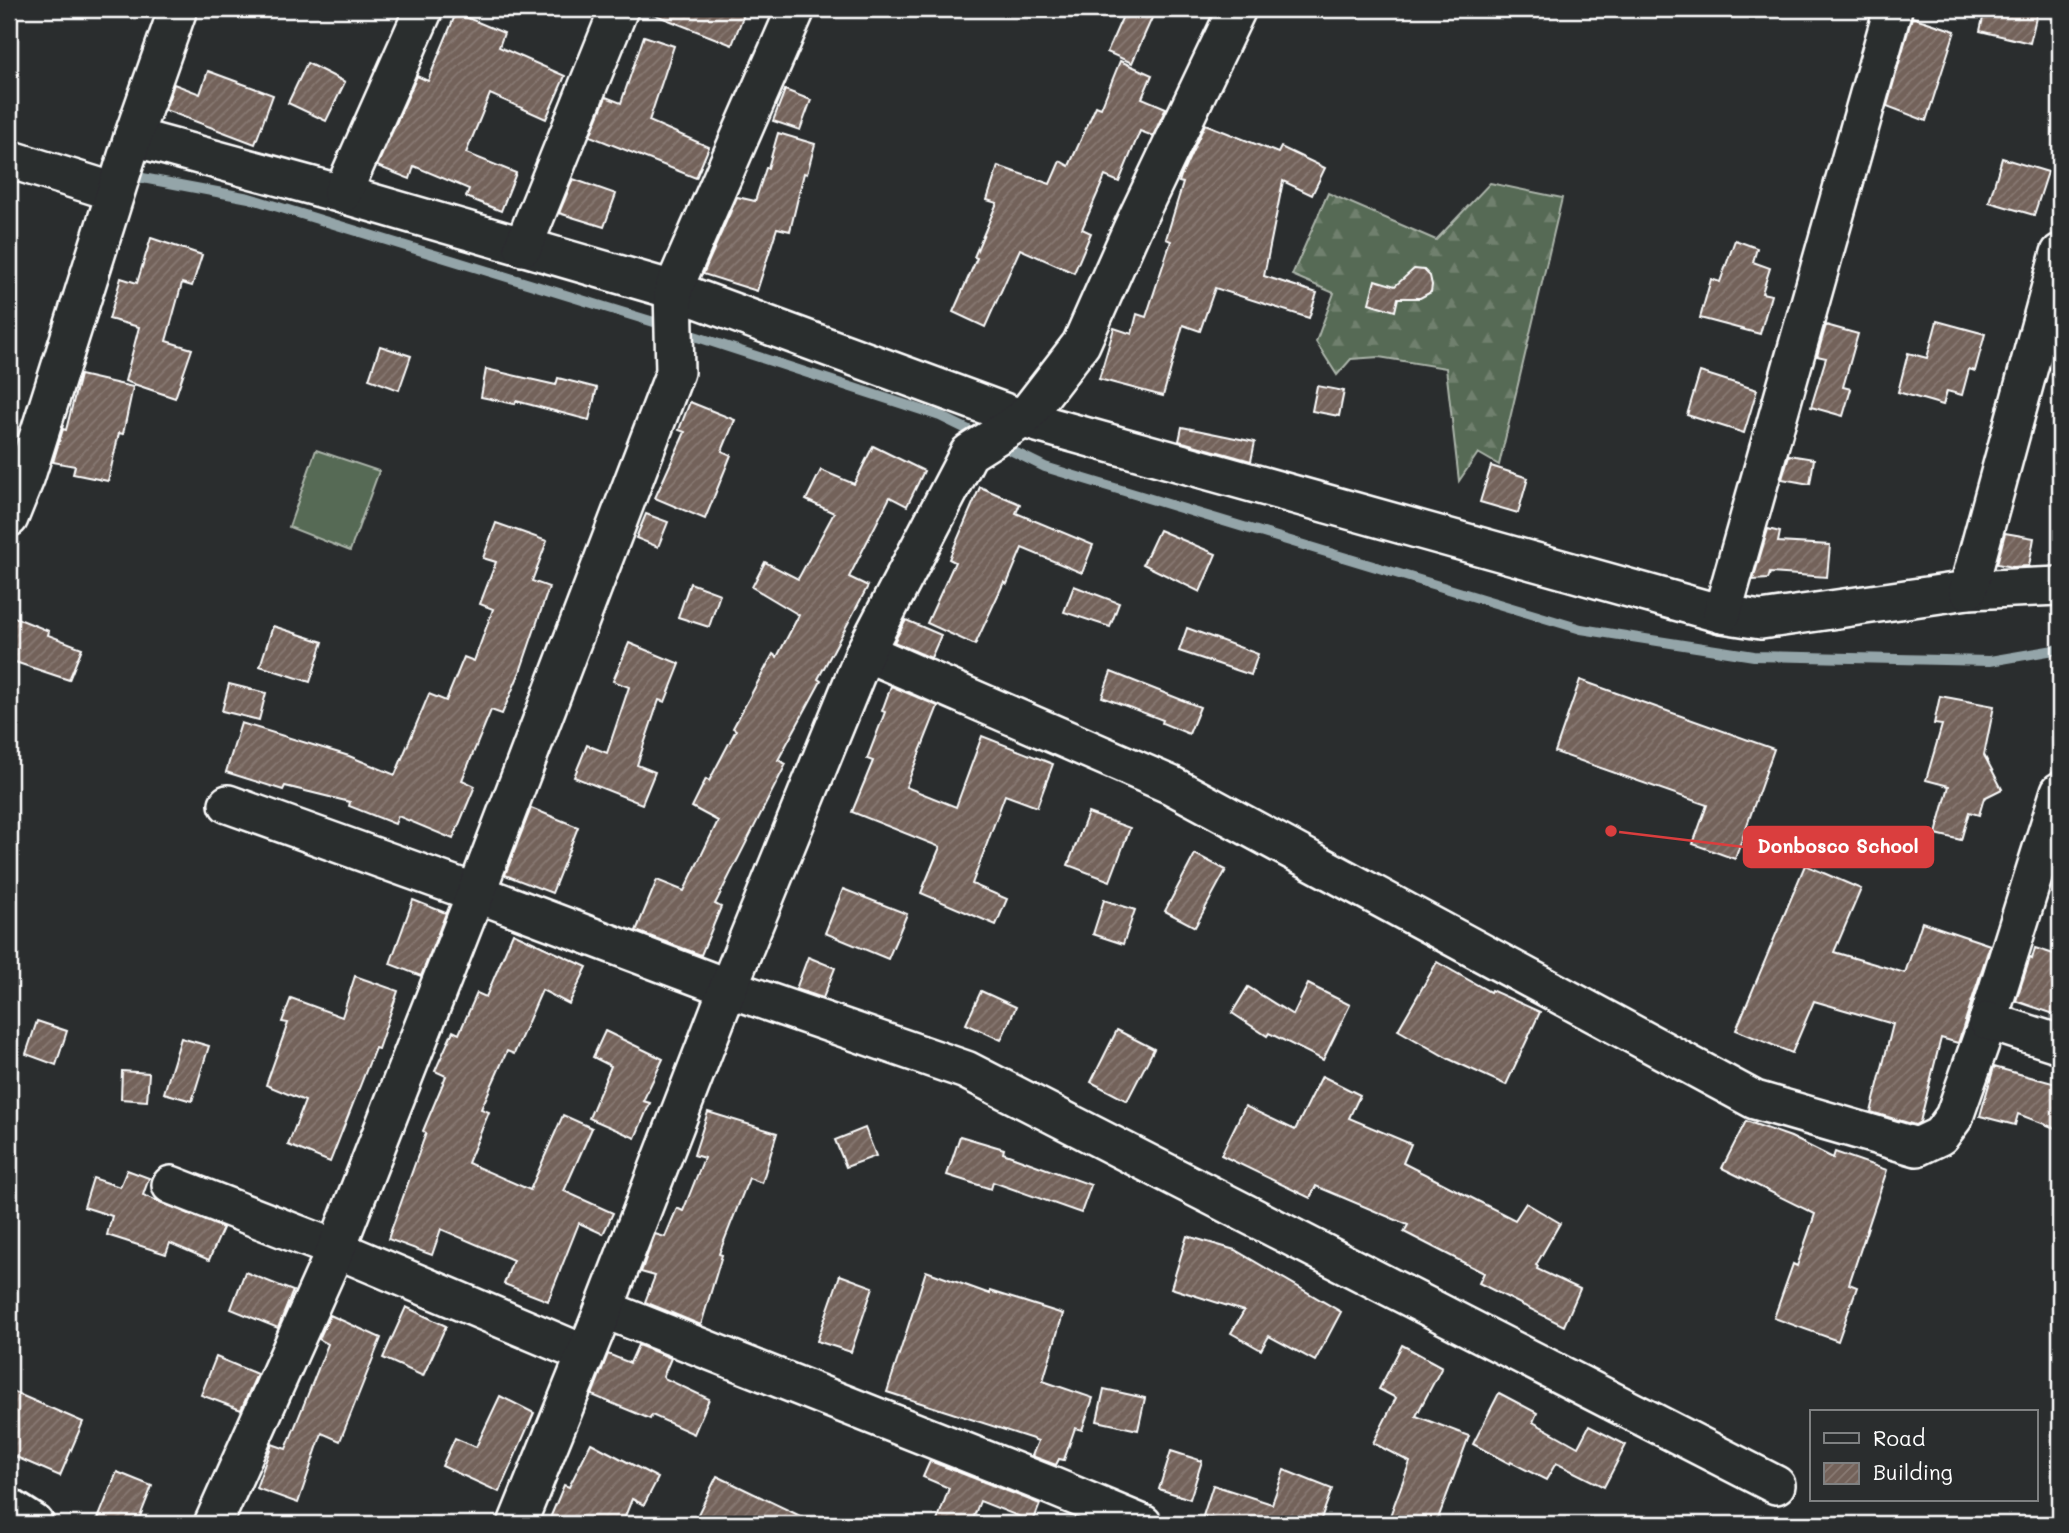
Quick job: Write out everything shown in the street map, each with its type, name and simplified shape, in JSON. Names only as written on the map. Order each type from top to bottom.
[{"type":"main road","points":[[9,1508],[34,1524]]},
{"type":"street","points":[[9,518],[17,474],[178,9]]},
{"type":"street","points":[[342,194],[424,9]]},
{"type":"street","points":[[523,247],[619,9]]},
{"type":"street","points":[[213,1524],[336,1249],[476,892],[675,372],[673,290],[796,9]]},
{"type":"street","points":[[517,1524],[604,1309],[728,988],[864,652],[969,453],[1023,419],[1081,344],[1132,229],[1237,9]]},
{"type":"street","points":[[1722,614],[1893,9]]},
{"type":"street","points":[[133,137],[342,194],[673,290],[1023,419],[1722,614],[1761,620],[1968,590],[2060,586]]},
{"type":"street","points":[[9,159],[115,191]]},
{"type":"street","points":[[1968,590],[2060,253]]},
{"type":"street","points":[[864,652],[1171,785],[1755,1100],[1917,1147],[1940,1136],[1954,1117],[1988,1021],[2060,790]]},
{"type":"street","points":[[228,803],[476,892],[728,988],[966,1070],[1776,1485]]},
{"type":"street","points":[[1988,1021],[2060,1044]]},
{"type":"street","points":[[171,1185],[336,1249],[585,1354]]},
{"type":"street","points":[[604,1309],[1143,1524]]},
{"type":"green space","points":[[1490,183],[1562,198],[1499,465],[1478,453],[1459,481],[1446,368],[1379,357],[1351,359],[1337,375],[1316,342],[1334,293],[1292,275],[1328,193],[1436,240]]},
{"type":"green space","points":[[316,450],[379,471],[350,551],[289,527]]},
{"type":"building","points":[[643,9],[746,9],[732,45]]},
{"type":"building","points":[[1126,9],[1156,9],[1132,63],[1107,52]]},
{"type":"building","points":[[1985,9],[2038,9],[2030,43],[1980,31]]},
{"type":"building","points":[[456,13],[504,33],[499,47],[565,76],[546,119],[490,94],[466,153],[516,173],[501,211],[466,197],[469,189],[414,166],[410,179],[377,166],[417,76],[428,81]]},
{"type":"building","points":[[1912,17],[1955,31],[1926,121],[1887,106]]},
{"type":"building","points":[[644,36],[674,46],[649,121],[709,147],[696,178],[590,136],[606,97],[621,103]]},
{"type":"building","points":[[1120,61],[1152,75],[1142,98],[1166,108],[1153,136],[1140,131],[1119,182],[1105,176],[1082,229],[1091,233],[1074,273],[1020,249],[985,327],[953,312],[997,203],[987,200],[998,166],[1050,184],[1060,161],[1069,166],[1096,106],[1101,108]]},
{"type":"building","points":[[307,63],[345,82],[326,121],[288,103]]},
{"type":"building","points":[[208,71],[273,95],[255,144],[165,110],[174,84],[200,94]]},
{"type":"building","points":[[785,90],[811,100],[800,130],[773,121]]},
{"type":"building","points":[[1205,124],[1278,153],[1281,147],[1325,168],[1312,195],[1283,181],[1264,276],[1317,293],[1309,318],[1215,288],[1200,331],[1183,325],[1163,396],[1099,379],[1114,328],[1132,334],[1137,314],[1146,317],[1171,241],[1166,239],[1183,183],[1179,182]]},
{"type":"building","points":[[778,133],[815,144],[807,174],[804,173],[790,231],[777,228],[757,291],[703,274],[737,197],[755,201]]},
{"type":"building","points":[[2002,158],[2048,172],[2034,215],[1989,202]]},
{"type":"building","points":[[573,179],[616,194],[604,227],[559,213]]},
{"type":"building","points":[[151,238],[202,255],[192,286],[182,283],[166,341],[192,349],[175,398],[125,381],[139,327],[109,319],[121,278],[137,283]]},
{"type":"building","points":[[1735,240],[1757,248],[1753,262],[1770,268],[1762,293],[1771,295],[1760,334],[1700,318],[1711,279],[1720,282]]},
{"type":"building","points":[[1414,269],[1424,270],[1430,276],[1431,292],[1420,298],[1398,298],[1395,311],[1369,303],[1375,280],[1395,286]]},
{"type":"building","points":[[1937,321],[1985,334],[1975,371],[1969,369],[1962,395],[1947,391],[1943,405],[1898,392],[1908,353],[1927,358]]},
{"type":"building","points":[[1826,325],[1858,334],[1843,387],[1851,389],[1843,416],[1811,407],[1826,358],[1817,356]]},
{"type":"building","points":[[380,346],[411,356],[399,390],[369,379]]},
{"type":"building","points":[[486,369],[556,385],[558,378],[597,388],[589,420],[516,401],[515,404],[481,397]]},
{"type":"building","points":[[1700,372],[1757,390],[1744,433],[1687,415]]},
{"type":"building","points":[[80,375],[133,387],[123,434],[119,433],[108,481],[73,474],[75,466],[53,462],[63,429],[66,430]]},
{"type":"building","points":[[1317,386],[1344,391],[1339,416],[1312,411]]},
{"type":"building","points":[[690,402],[735,420],[722,451],[731,455],[705,519],[655,498],[685,432],[679,430]]},
{"type":"building","points":[[1182,427],[1255,442],[1251,461],[1179,441]]},
{"type":"building","points":[[873,446],[924,471],[907,506],[890,497],[849,577],[868,586],[778,760],[786,764],[715,904],[721,907],[701,955],[636,931],[657,880],[684,891],[718,821],[692,807],[736,730],[733,728],[773,654],[777,657],[799,615],[752,587],[765,562],[798,579],[834,513],[806,500],[821,470],[854,484]]},
{"type":"building","points":[[1789,455],[1814,459],[1810,484],[1782,479]]},
{"type":"building","points":[[1491,466],[1528,478],[1518,513],[1480,502]]},
{"type":"building","points":[[980,487],[1020,504],[1016,513],[1093,545],[1082,573],[1022,548],[1007,584],[1004,582],[975,645],[927,623],[955,562],[949,559]]},
{"type":"building","points":[[646,514],[668,522],[658,547],[636,538]]},
{"type":"building","points":[[496,523],[547,541],[532,581],[549,587],[520,672],[502,714],[491,710],[462,780],[475,786],[453,839],[398,816],[395,824],[349,806],[350,802],[285,786],[283,790],[226,772],[241,723],[349,756],[395,775],[429,694],[446,701],[464,657],[474,661],[493,609],[480,604],[496,562],[483,558]]},
{"type":"building","points":[[1768,529],[1780,532],[1778,542],[1830,545],[1827,577],[1770,573],[1768,579],[1753,580]]},
{"type":"building","points":[[1159,530],[1216,554],[1200,592],[1143,564]]},
{"type":"building","points":[[2005,533],[2034,538],[2029,566],[1997,564]]},
{"type":"building","points":[[690,583],[720,594],[709,627],[678,617]]},
{"type":"building","points":[[1074,586],[1119,603],[1110,627],[1064,612]]},
{"type":"building","points":[[9,615],[49,631],[48,635],[82,648],[69,680],[9,660]]},
{"type":"building","points":[[906,620],[941,635],[931,658],[894,642]]},
{"type":"building","points":[[273,626],[323,642],[310,682],[260,666]]},
{"type":"building","points":[[1187,628],[1258,654],[1251,675],[1179,651]]},
{"type":"building","points":[[629,643],[680,664],[665,702],[659,700],[637,765],[655,772],[642,804],[574,777],[587,745],[607,753],[629,687],[613,681]]},
{"type":"building","points":[[1111,672],[1200,707],[1189,734],[1162,723],[1163,720],[1102,697]]},
{"type":"building","points":[[1580,680],[1774,749],[1735,859],[1693,844],[1707,805],[1555,752]]},
{"type":"building","points":[[229,684],[266,693],[259,720],[222,711]]},
{"type":"building","points":[[891,686],[938,706],[906,787],[956,807],[982,736],[1053,764],[1037,807],[1005,795],[972,884],[1007,899],[996,925],[921,893],[940,847],[852,812],[873,761],[867,759],[885,712],[882,711]]},
{"type":"building","points":[[1940,696],[1994,706],[1984,755],[2002,789],[1984,798],[1979,815],[1969,812],[1961,840],[1936,834],[1949,786],[1926,780],[1942,725],[1934,724]]},
{"type":"building","points":[[531,808],[578,827],[552,893],[505,875]]},
{"type":"building","points":[[1088,813],[1130,828],[1110,881],[1068,865]]},
{"type":"building","points":[[1195,854],[1226,870],[1195,927],[1165,911]]},
{"type":"building","points":[[1805,865],[1861,889],[1834,952],[1905,973],[1922,922],[1990,945],[1958,1043],[1941,1038],[1920,1122],[1915,1125],[1871,1112],[1893,1024],[1814,1001],[1792,1053],[1736,1030]]},
{"type":"building","points":[[843,889],[907,914],[888,959],[825,933]]},
{"type":"building","points":[[413,900],[446,913],[421,976],[390,964]]},
{"type":"building","points":[[1104,900],[1135,910],[1123,944],[1093,934]]},
{"type":"building","points":[[513,933],[587,967],[569,1004],[542,990],[514,1054],[507,1051],[481,1109],[489,1112],[468,1163],[530,1190],[563,1115],[592,1128],[564,1191],[613,1213],[603,1234],[579,1223],[548,1301],[504,1284],[513,1260],[441,1229],[432,1255],[388,1239],[426,1133],[423,1131],[446,1076],[435,1071],[453,1031],[459,1034],[477,993],[486,997]]},
{"type":"building","points":[[2035,948],[2060,956],[2060,1016],[2016,1001]]},
{"type":"building","points":[[808,957],[835,968],[823,998],[796,989]]},
{"type":"building","points":[[1437,962],[1490,992],[1491,990],[1540,1012],[1506,1085],[1449,1059],[1398,1030]]},
{"type":"building","points":[[355,976],[398,991],[378,1049],[375,1048],[330,1162],[288,1145],[305,1101],[266,1085],[288,1023],[282,1022],[291,998],[342,1017]]},
{"type":"building","points":[[1308,984],[1350,1005],[1323,1060],[1269,1033],[1267,1036],[1232,1013],[1248,987],[1293,1015]]},
{"type":"building","points":[[981,991],[1016,1007],[1001,1040],[966,1024]]},
{"type":"building","points":[[37,1021],[67,1031],[56,1065],[26,1054]]},
{"type":"building","points":[[1117,1030],[1154,1049],[1127,1101],[1091,1082]]},
{"type":"building","points":[[605,1031],[663,1059],[643,1101],[650,1103],[635,1138],[589,1118],[611,1066],[593,1057]]},
{"type":"building","points":[[181,1038],[209,1046],[192,1101],[164,1093]]},
{"type":"building","points":[[1994,1067],[2060,1085],[2060,1130],[2018,1114],[2015,1125],[1980,1116]]},
{"type":"building","points":[[122,1071],[149,1073],[147,1101],[121,1099]]},
{"type":"building","points":[[1322,1076],[1360,1095],[1349,1118],[1411,1144],[1403,1163],[1515,1220],[1526,1203],[1560,1223],[1536,1265],[1537,1269],[1580,1289],[1564,1326],[1479,1283],[1484,1273],[1404,1232],[1408,1225],[1316,1186],[1310,1198],[1221,1155],[1245,1106],[1295,1130]]},
{"type":"building","points":[[708,1112],[777,1133],[762,1183],[749,1178],[719,1254],[722,1255],[701,1325],[645,1302],[655,1276],[641,1272],[655,1234],[665,1237],[677,1208],[683,1211],[704,1158],[694,1155]]},
{"type":"building","points":[[1746,1121],[1791,1137],[1833,1158],[1835,1152],[1887,1170],[1849,1284],[1857,1287],[1838,1341],[1774,1318],[1793,1264],[1797,1266],[1815,1214],[1722,1168]]},
{"type":"building","points":[[865,1128],[876,1156],[846,1167],[835,1140]]},
{"type":"building","points":[[960,1136],[1004,1149],[1003,1153],[1091,1185],[1081,1213],[993,1182],[991,1189],[947,1175]]},
{"type":"building","points":[[127,1170],[149,1178],[143,1195],[223,1228],[209,1260],[170,1243],[166,1254],[107,1235],[112,1216],[84,1207],[93,1178],[120,1187]]},
{"type":"building","points":[[1187,1236],[1235,1250],[1341,1312],[1315,1361],[1269,1336],[1261,1350],[1231,1333],[1244,1311],[1171,1288]]},
{"type":"building","points":[[926,1271],[990,1294],[990,1291],[1063,1314],[1043,1381],[1093,1398],[1082,1430],[1075,1428],[1064,1460],[1059,1459],[1056,1465],[1032,1456],[1038,1441],[1033,1439],[887,1392]]},
{"type":"building","points":[[245,1272],[293,1291],[278,1328],[231,1309]]},
{"type":"building","points":[[840,1275],[873,1287],[851,1352],[817,1341]]},
{"type":"building","points":[[406,1307],[446,1326],[423,1376],[383,1358]]},
{"type":"building","points":[[330,1315],[381,1338],[340,1441],[322,1433],[298,1503],[256,1488],[272,1444],[286,1449],[328,1344],[319,1339]]},
{"type":"building","points":[[638,1345],[671,1358],[663,1377],[709,1399],[694,1434],[652,1415],[650,1419],[592,1395],[608,1354],[630,1363]]},
{"type":"building","points":[[1402,1345],[1442,1367],[1416,1416],[1469,1436],[1436,1524],[1387,1524],[1410,1462],[1373,1443],[1396,1398],[1379,1389]]},
{"type":"building","points":[[216,1357],[257,1374],[241,1410],[201,1395]]},
{"type":"building","points":[[1104,1389],[1145,1398],[1138,1430],[1097,1421]]},
{"type":"building","points":[[9,1390],[83,1422],[60,1476],[9,1454]]},
{"type":"building","points":[[1499,1393],[1537,1413],[1533,1422],[1578,1447],[1589,1426],[1626,1445],[1604,1487],[1556,1463],[1546,1480],[1473,1444]]},
{"type":"building","points":[[500,1396],[534,1413],[499,1492],[442,1466],[455,1438],[476,1447]]},
{"type":"building","points":[[591,1443],[658,1478],[644,1505],[632,1499],[622,1524],[566,1524],[550,1518],[564,1485],[569,1487]]},
{"type":"building","points":[[1171,1451],[1202,1461],[1190,1499],[1159,1489]]},
{"type":"building","points":[[930,1461],[1040,1504],[1033,1522],[980,1501],[971,1524],[936,1524],[949,1488],[923,1477]]},
{"type":"building","points":[[1284,1470],[1332,1489],[1319,1524],[1231,1524],[1203,1516],[1213,1485],[1272,1504]]},
{"type":"building","points":[[117,1472],[152,1486],[137,1524],[96,1524]]},
{"type":"building","points":[[717,1476],[817,1524],[693,1524]]},
{"type":"waterway","points":[[132,176],[249,198],[667,326]]},
{"type":"waterway","points":[[685,333],[940,416],[981,436]]},
{"type":"waterway","points":[[1000,445],[1045,467],[1581,629],[1754,656],[1990,661],[2060,649]]},
{"type":"place","name":"Donbosco School","points":[[1611,831]]}]
